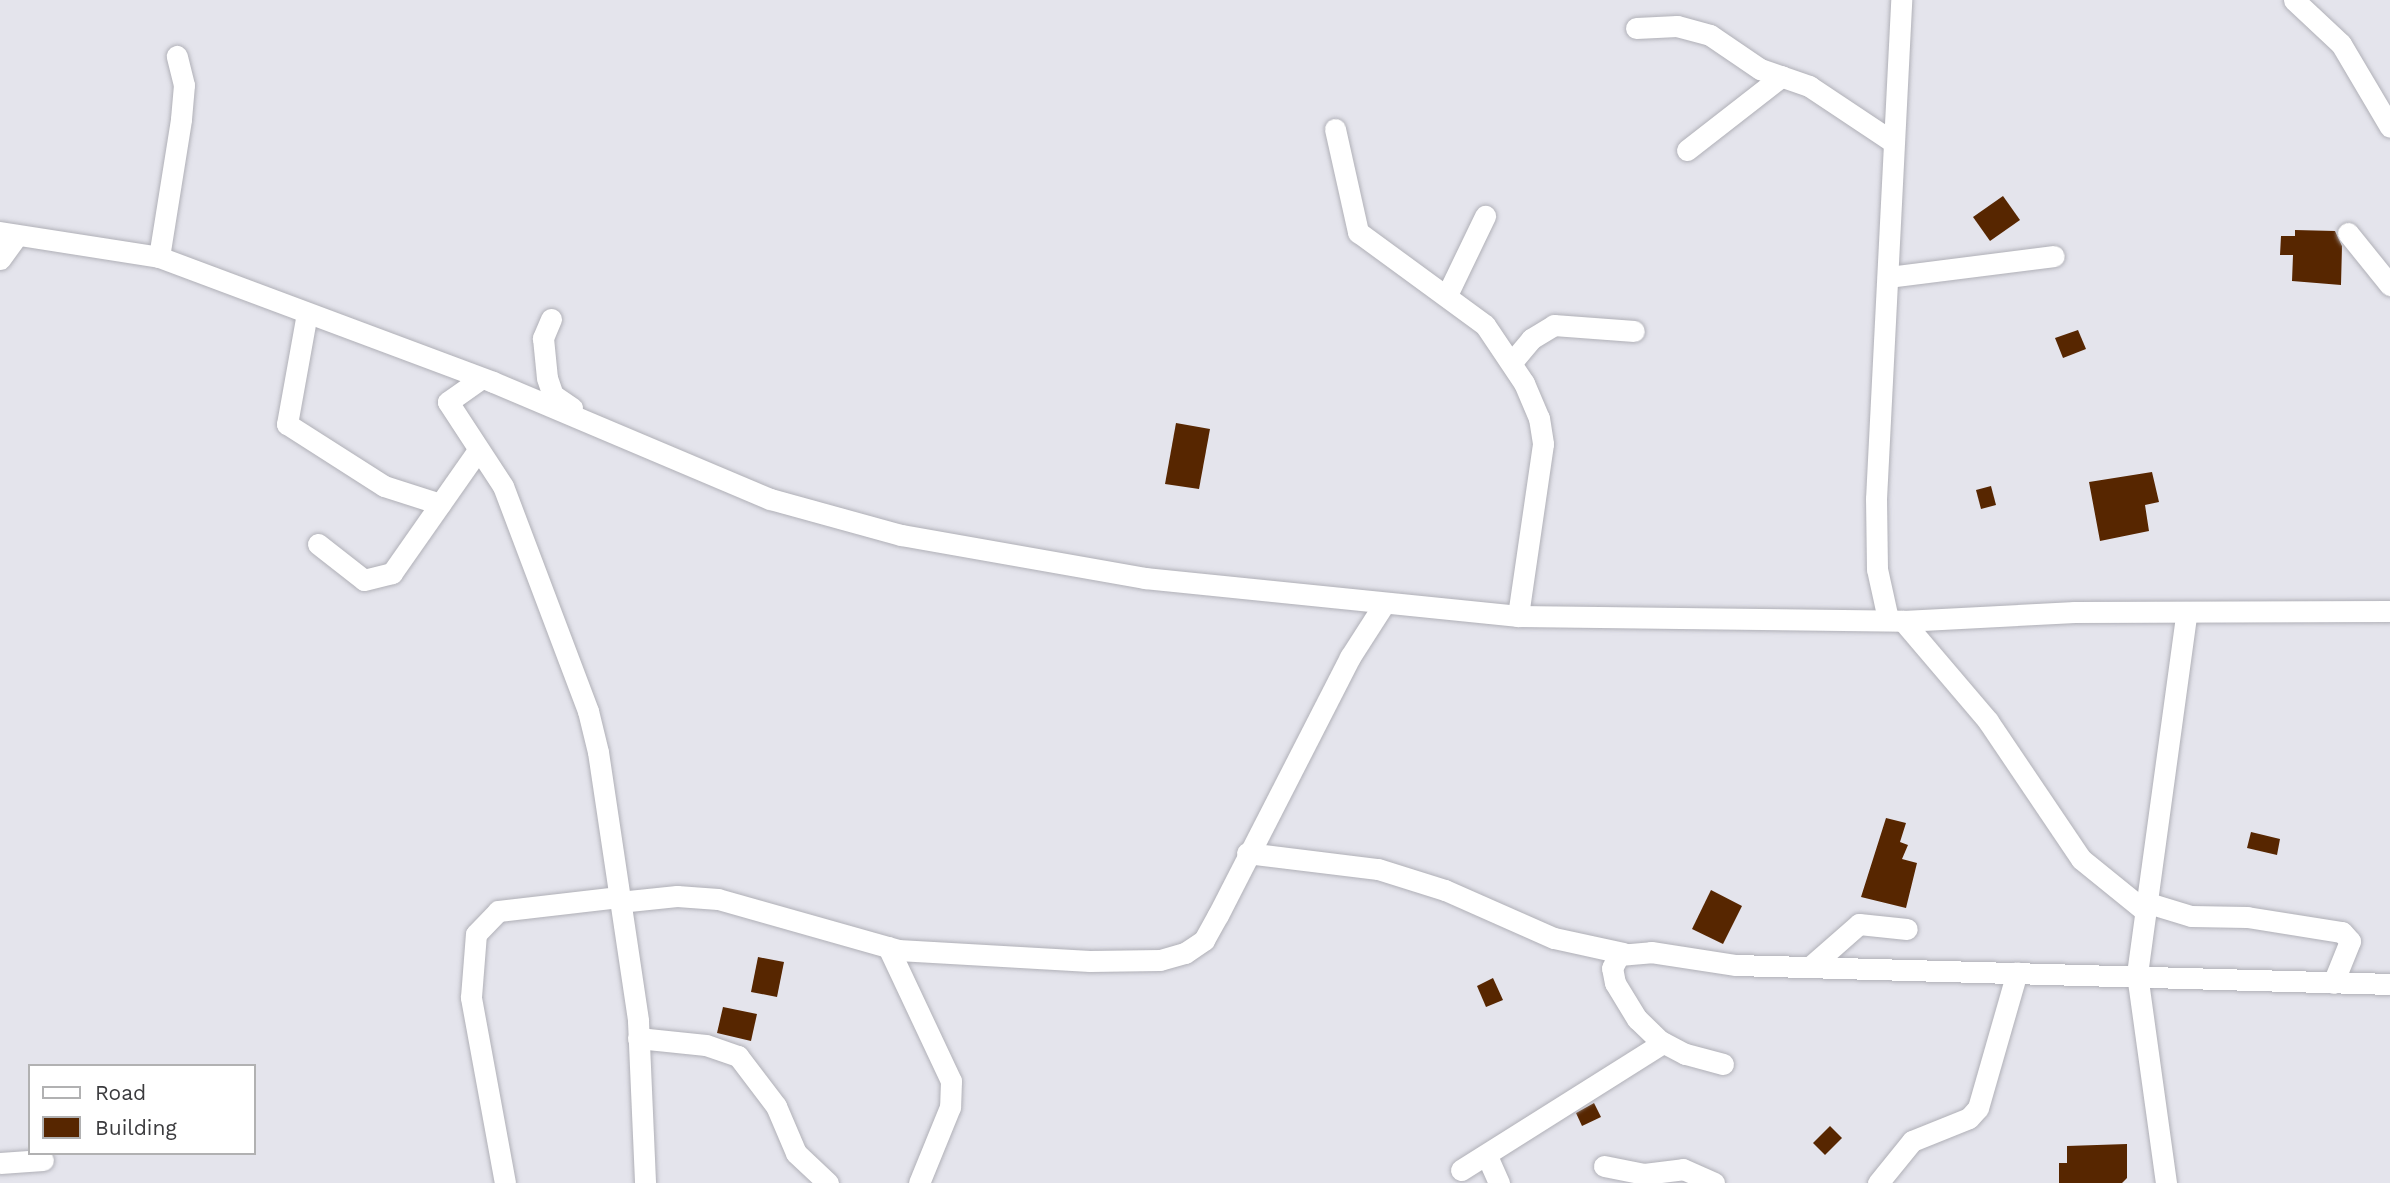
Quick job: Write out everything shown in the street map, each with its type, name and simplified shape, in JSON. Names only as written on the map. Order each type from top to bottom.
[{"type":"street","points":[[1901,0],[1890,140],[1888,277],[1876,535],[1877,569],[1895,620],[1988,721],[2081,859],[2144,906],[2191,916],[2247,917],[2342,932],[2350,941],[2333,983]]},
{"type":"street","points":[[2294,0],[2341,44],[2390,127]]},
{"type":"street","points":[[1636,28],[1694,29],[1759,69],[1809,86],[1890,140]]},
{"type":"street","points":[[159,257],[181,119],[184,85],[177,56]]},
{"type":"street","points":[[1687,150],[1782,76]]},
{"type":"street","points":[[1335,129],[1358,232],[1485,325],[1512,362],[1539,418],[1543,444],[1518,616]]},
{"type":"street","points":[[1447,295],[1485,216]]},
{"type":"street","points":[[2348,233],[2390,285]]},
{"type":"street","points":[[0,259],[8,234],[159,257],[604,427],[770,499],[901,535],[1145,578],[1518,616],[1895,620],[2075,612],[2186,614],[2390,611]]},
{"type":"street","points":[[1888,277],[2054,256]]},
{"type":"street","points":[[307,313],[287,424],[384,486],[440,504]]},
{"type":"street","points":[[551,319],[543,357],[553,396],[604,427]]},
{"type":"street","points":[[1512,362],[1531,339],[1553,325],[1634,331]]},
{"type":"street","points":[[479,380],[448,402],[503,486],[588,711],[638,1038],[645,1183]]},
{"type":"street","points":[[318,544],[351,572],[374,581],[392,573],[478,450]]},
{"type":"street","points":[[505,1183],[471,997],[476,934],[498,911],[677,895],[718,899],[888,947],[1160,960],[1185,953],[1204,940],[1350,657],[1384,604]]},
{"type":"street","points":[[2166,1183],[2137,974],[2144,906],[2186,614]]},
{"type":"street","points":[[1247,853],[1378,869],[1445,890],[1554,938],[1623,953],[1810,967],[2137,974],[2390,984]]},
{"type":"street","points":[[1810,967],[1859,924],[1907,929]]},
{"type":"street","points":[[888,947],[951,1081],[940,1137],[919,1183]]},
{"type":"street","points":[[1623,953],[1613,961],[1615,983],[1637,1019],[1663,1043],[1723,1064]]},
{"type":"street","points":[[1878,1183],[1912,1141],[1969,1118],[1978,1108],[2017,972]]},
{"type":"street","points":[[638,1038],[706,1045],[738,1056],[776,1106],[796,1153],[828,1183]]},
{"type":"street","points":[[1461,1170],[1663,1043]]},
{"type":"street","points":[[1487,1156],[1499,1183]]},
{"type":"street","points":[[0,1163],[43,1160]]},
{"type":"street","points":[[1604,1166],[1644,1174],[1683,1169],[1714,1183]]},
{"type":"building","points":[[2003,196],[2020,220],[1990,241],[1973,217]]},
{"type":"building","points":[[2295,230],[2335,231],[2342,246],[2341,285],[2292,281],[2293,255],[2280,255],[2281,236],[2295,236]]},
{"type":"building","points":[[2078,330],[2086,349],[2063,358],[2055,338]]},
{"type":"building","points":[[1176,423],[1210,429],[1199,489],[1165,484]]},
{"type":"building","points":[[2152,472],[2159,502],[2145,505],[2149,531],[2100,541],[2089,482]]},
{"type":"building","points":[[1991,486],[1996,505],[1981,509],[1976,490]]},
{"type":"building","points":[[1886,818],[1906,823],[1900,842],[1908,845],[1902,859],[1917,863],[1906,908],[1861,897]]},
{"type":"building","points":[[2251,832],[2280,839],[2277,855],[2247,848]]},
{"type":"building","points":[[1711,890],[1742,906],[1723,944],[1692,929]]},
{"type":"building","points":[[758,957],[784,962],[777,997],[751,992]]},
{"type":"building","points":[[1493,978],[1503,1000],[1486,1007],[1477,986]]},
{"type":"building","points":[[723,1007],[757,1014],[751,1041],[717,1033]]},
{"type":"building","points":[[1594,1103],[1601,1117],[1582,1126],[1576,1113]]},
{"type":"building","points":[[1830,1126],[1842,1138],[1825,1155],[1813,1143]]},
{"type":"building","points":[[2127,1144],[2127,1178],[2122,1183],[2059,1183],[2059,1163],[2067,1163],[2067,1146]]}]
